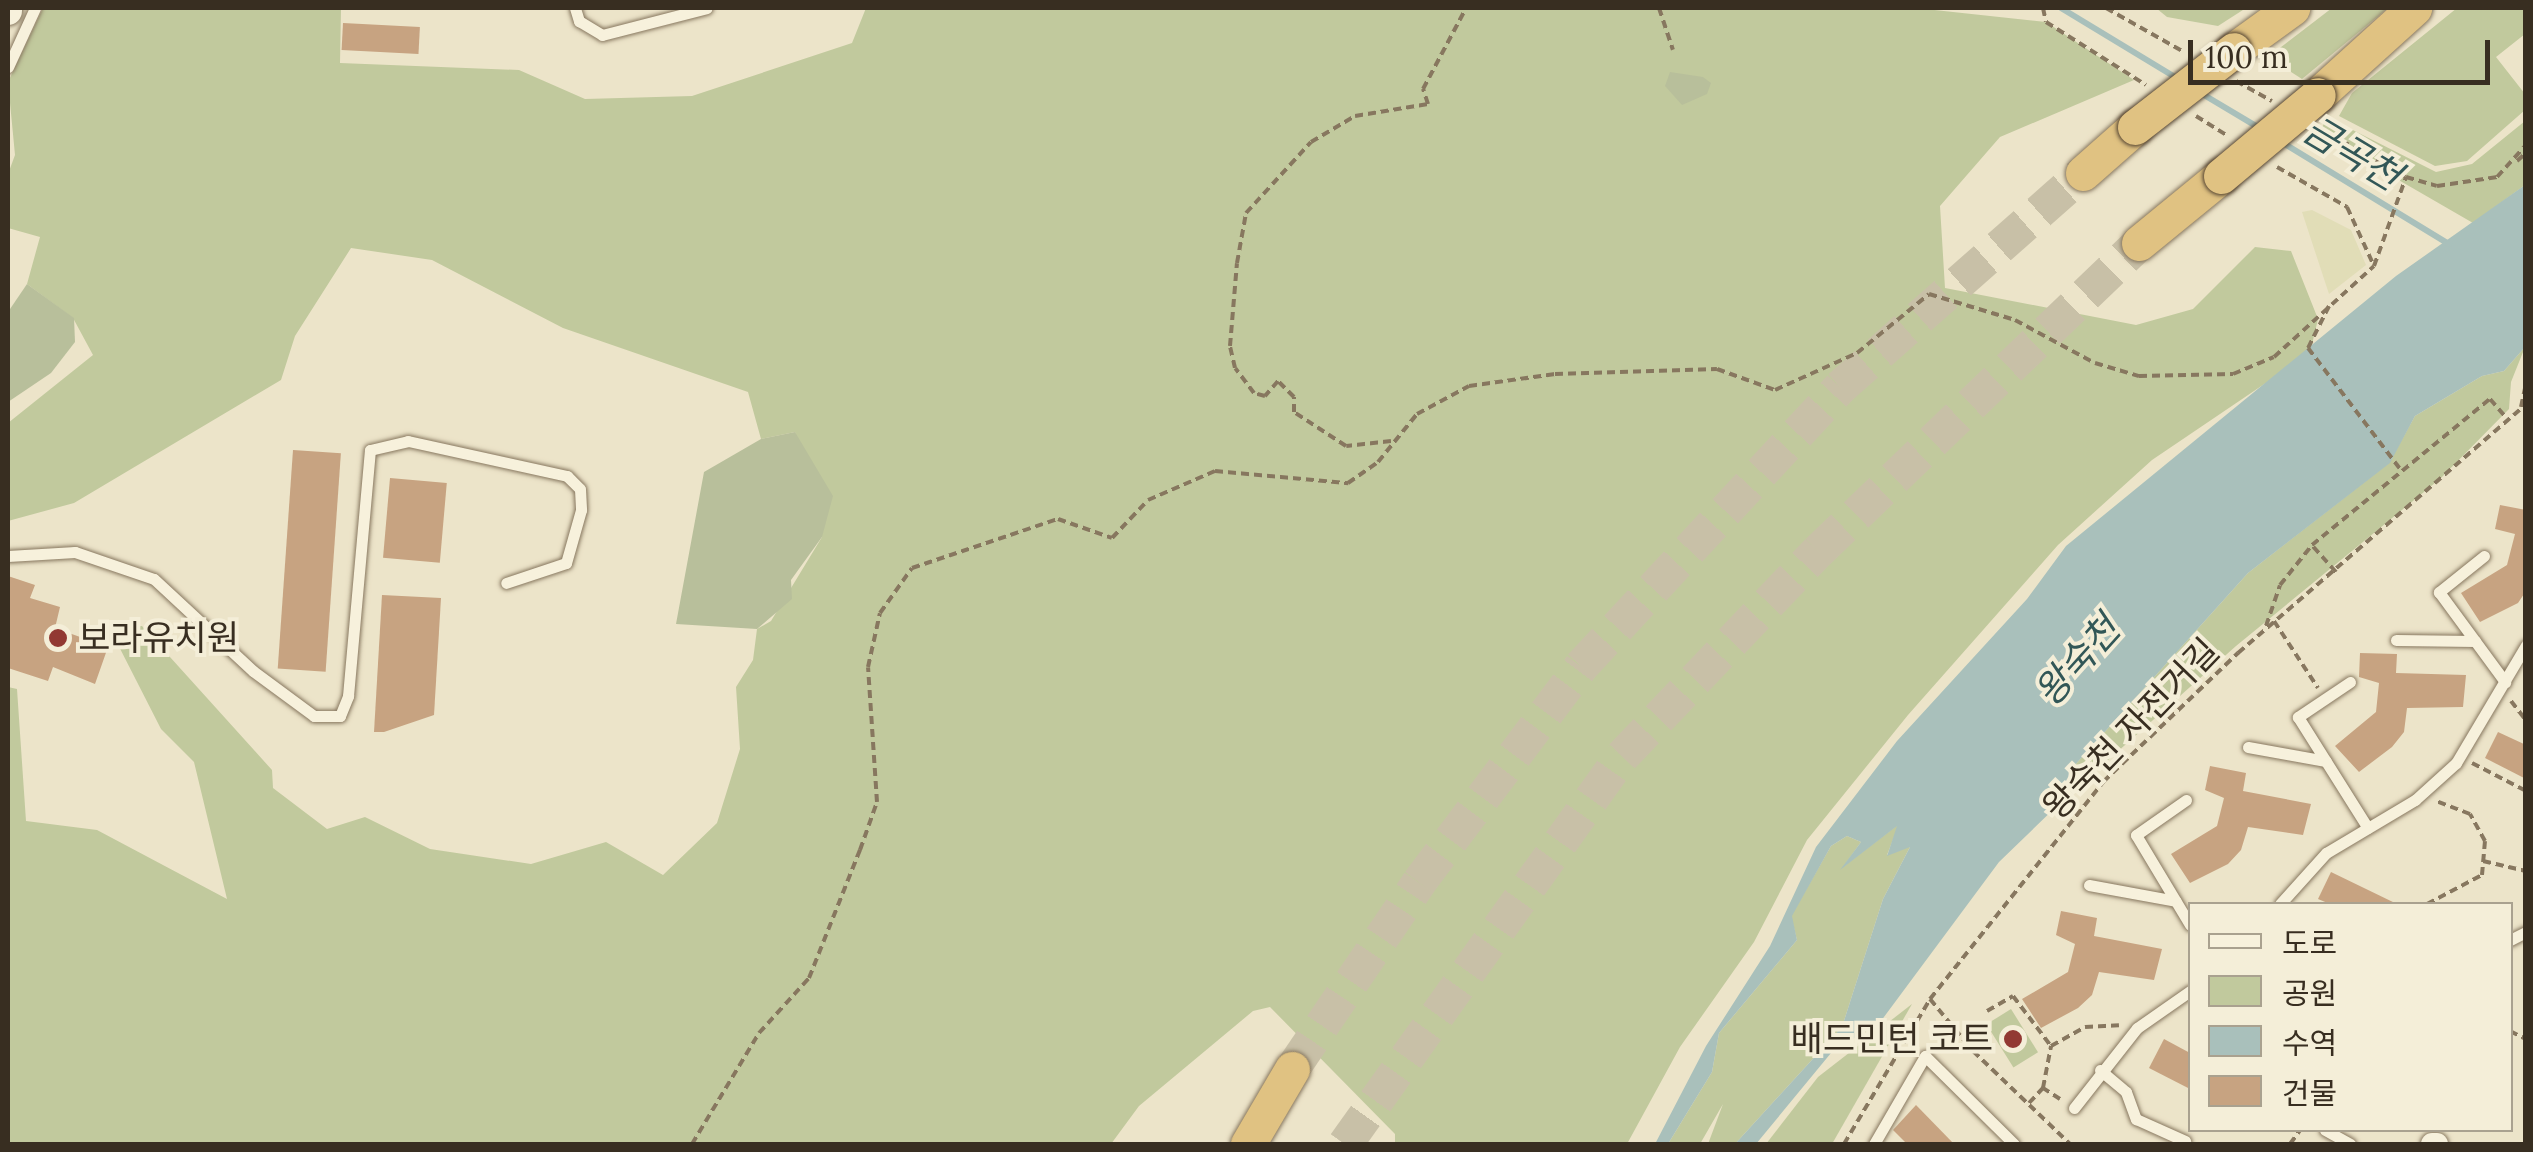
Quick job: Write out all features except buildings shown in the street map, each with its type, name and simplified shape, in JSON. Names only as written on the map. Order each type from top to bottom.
[{"type":"highway","points":[[2083,173],[2136,127],[2232,64],[2292,8]]},
{"type":"highway","points":[[2139,242],[2221,176],[2316,110],[2414,8]]},
{"type":"highway","points":[[1248,1144],[1292,1069]]},
{"type":"lane","points":[[8,67],[35,8]]},
{"type":"lane","points":[[576,8],[580,21],[602,35],[707,8]]},
{"type":"lane","points":[[8,556],[75,552],[154,579],[252,671],[314,716],[340,716],[348,696],[370,450],[408,441],[567,476],[580,489],[582,510],[566,564],[506,583]]},
{"type":"lane","points":[[2484,556],[2439,592],[2504,682]]},
{"type":"lane","points":[[2396,640],[2475,642]]},
{"type":"lane","points":[[2282,902],[2326,853],[2415,800],[2460,756],[2522,658],[2526,644]]},
{"type":"lane","points":[[2350,682],[2298,717],[2368,828]]},
{"type":"lane","points":[[2248,747],[2326,762]]},
{"type":"lane","points":[[2186,800],[2136,835],[2188,922]]},
{"type":"lane","points":[[2089,885],[2176,901]]},
{"type":"lane","points":[[2074,1108],[2100,1070],[2144,1024],[2188,992]]},
{"type":"lane","points":[[1874,1144],[1925,1056],[2014,1144]]},
{"type":"lane","points":[[2100,1070],[2126,1092],[2136,1119],[2185,1142]]},
{"type":"path","points":[[1391,441],[1346,446],[1294,412],[1294,397],[1278,381],[1266,396],[1254,393],[1235,368],[1230,346],[1237,263],[1246,213],[1310,142],[1355,116],[1428,104],[1422,88],[1466,8]]},
{"type":"path","points":[[1659,8],[1674,50]]},
{"type":"path","points":[[2042,16],[2043,8]]},
{"type":"path","points":[[2106,8],[2197,59]]},
{"type":"path","points":[[2232,64],[2281,106]]},
{"type":"path","points":[[2316,110],[2406,177],[2436,186],[2464,185],[2497,177],[2526,153]]},
{"type":"path","points":[[2514,164],[2526,145]]},
{"type":"path","points":[[2384,232],[2406,177]]},
{"type":"path","points":[[692,1144],[759,1032],[809,978],[860,850],[876,802],[868,667],[880,613],[912,568],[1058,519],[1112,538],[1148,500],[1215,471],[1348,482],[1378,462],[1391,441],[1417,414],[1469,386],[1555,374],[1717,370],[1775,390],[1857,353],[1929,294],[2015,320],[2094,363],[2139,376],[2233,374],[2274,357],[2374,266]]},
{"type":"path","points":[[2330,304],[2308,348],[2401,470]]},
{"type":"path","name":"왕숙천 자전거길","points":[[1844,1144],[1930,998],[2103,782],[2266,628],[2337,573],[2509,421],[2523,406],[2526,384]]},
{"type":"path","points":[[2266,628],[2280,585],[2312,545],[2490,399],[2509,421]]},
{"type":"path","points":[[2312,545],[2337,573]]},
{"type":"path","points":[[2274,622],[2324,700]]},
{"type":"path","points":[[2504,682],[2515,713],[2526,720]]},
{"type":"path","points":[[2460,756],[2526,791]]},
{"type":"path","points":[[2415,800],[2470,814],[2485,841],[2482,875],[2431,902]]},
{"type":"path","points":[[2483,861],[2526,870]]},
{"type":"path","points":[[1988,1011],[2014,996],[2051,1046],[2043,1088],[2028,1104]]},
{"type":"path","points":[[1930,998],[2070,1144]]},
{"type":"path","points":[[2051,1046],[2085,1027],[2144,1024]]},
{"type":"path","points":[[1942,1038],[1952,1025]]},
{"type":"path","points":[[2043,1088],[2074,1108]]},
{"type":"shaded area","points":[[2312,210],[2351,230],[2366,265],[2329,294],[2302,212]]},
{"type":"green space","points":[[43,8],[341,8],[340,63],[519,70],[585,99],[692,96],[852,43],[866,8],[1916,8],[2046,22],[2134,80],[2000,137],[1940,206],[1945,288],[2136,325],[2193,309],[2255,247],[2291,251],[2318,319],[2310,353],[2152,460],[2058,545],[1908,715],[1807,840],[1754,942],[1680,1047],[1627,1144],[1395,1144],[1395,1134],[1270,1007],[1253,1011],[1139,1106],[1111,1144],[8,1144],[8,687],[17,689],[26,821],[97,830],[227,899],[194,762],[161,729],[110,629],[142,626],[272,770],[273,788],[327,829],[365,817],[430,849],[531,864],[606,842],[663,875],[717,823],[740,749],[736,687],[753,660],[757,629],[771,621],[822,537],[795,432],[761,439],[748,392],[563,328],[432,260],[351,248],[295,336],[281,380],[74,503],[8,521],[8,423],[93,355],[73,318],[27,284],[40,237],[8,228],[8,174],[15,155],[8,82]]},
{"type":"green space","points":[[2156,8],[2246,8],[2218,26],[2167,17]]},
{"type":"green space","points":[[2332,8],[2388,8],[2302,79],[2268,57]]},
{"type":"green space","points":[[2457,8],[2525,8],[2525,34],[2496,57],[2525,94],[2525,110],[2467,161],[2435,166],[2339,116],[2352,93]]},
{"type":"green space","points":[[1670,72],[1703,77],[1711,83],[1707,94],[1682,105],[1665,86]]},
{"type":"green space","points":[[2327,117],[2436,172],[2472,164],[2525,121],[2525,185],[2473,223],[2319,134]]},
{"type":"green space","points":[[27,284],[74,318],[75,342],[51,373],[8,402],[8,312]]},
{"type":"green space","points":[[2525,347],[2511,382],[2509,409],[2441,478],[2236,646],[2060,803],[2074,766],[2248,573],[2389,463],[2415,416],[2482,376],[2504,371]]},
{"type":"green space","points":[[795,432],[833,496],[822,537],[791,580],[792,599],[757,629],[676,624],[704,472],[761,439]]},
{"type":"green space","points":[[1899,824],[1887,855],[1911,845],[1883,899],[1842,1027],[1735,1144],[1708,1144],[1723,1104],[1700,1144],[1668,1144],[1712,1072],[1719,1033],[1797,940],[1791,916],[1831,846],[1847,836],[1861,842],[1843,867]]},
{"type":"green space","points":[[1912,1004],[1832,1144],[1766,1144],[1818,1077]]},
{"type":"green space","name":"배드민턴 코트","points":[[2011,1009],[2038,1052],[2013,1068],[1986,1024]]},
{"type":"water","name":"왕숙천","points":[[2525,185],[2525,347],[2504,371],[2482,376],[2415,416],[2390,463],[2248,573],[2074,766],[2060,803],[1999,862],[1881,1021],[1831,1053],[1756,1144],[1735,1144],[1842,1027],[1883,899],[1910,847],[1887,856],[1897,826],[1840,870],[1861,842],[1847,836],[1831,846],[1792,916],[1797,940],[1719,1033],[1712,1072],[1668,1144],[1655,1144],[1706,1046],[1770,946],[1816,847],[1897,741],[2027,599],[2066,546],[2396,276]]},
{"type":"waterway","name":"금곡천","points":[[2061,8],[2180,80]]},
{"type":"waterway","name":"금곡천","points":[[2199,92],[2261,129]]},
{"type":"waterway","name":"금곡천","points":[[2280,141],[2449,244]]},
{"type":"tunnel","points":[[1292,1069],[1419,882],[1581,666],[1840,387],[2083,173]]},
{"type":"tunnel","points":[[1345,1144],[1622,756],[1818,551],[2139,243]]},
{"type":"place","name":"보라유치원","points":[[58,638]]},
{"type":"place","name":"배드민턴 코트","points":[[2013,1039]]}]
